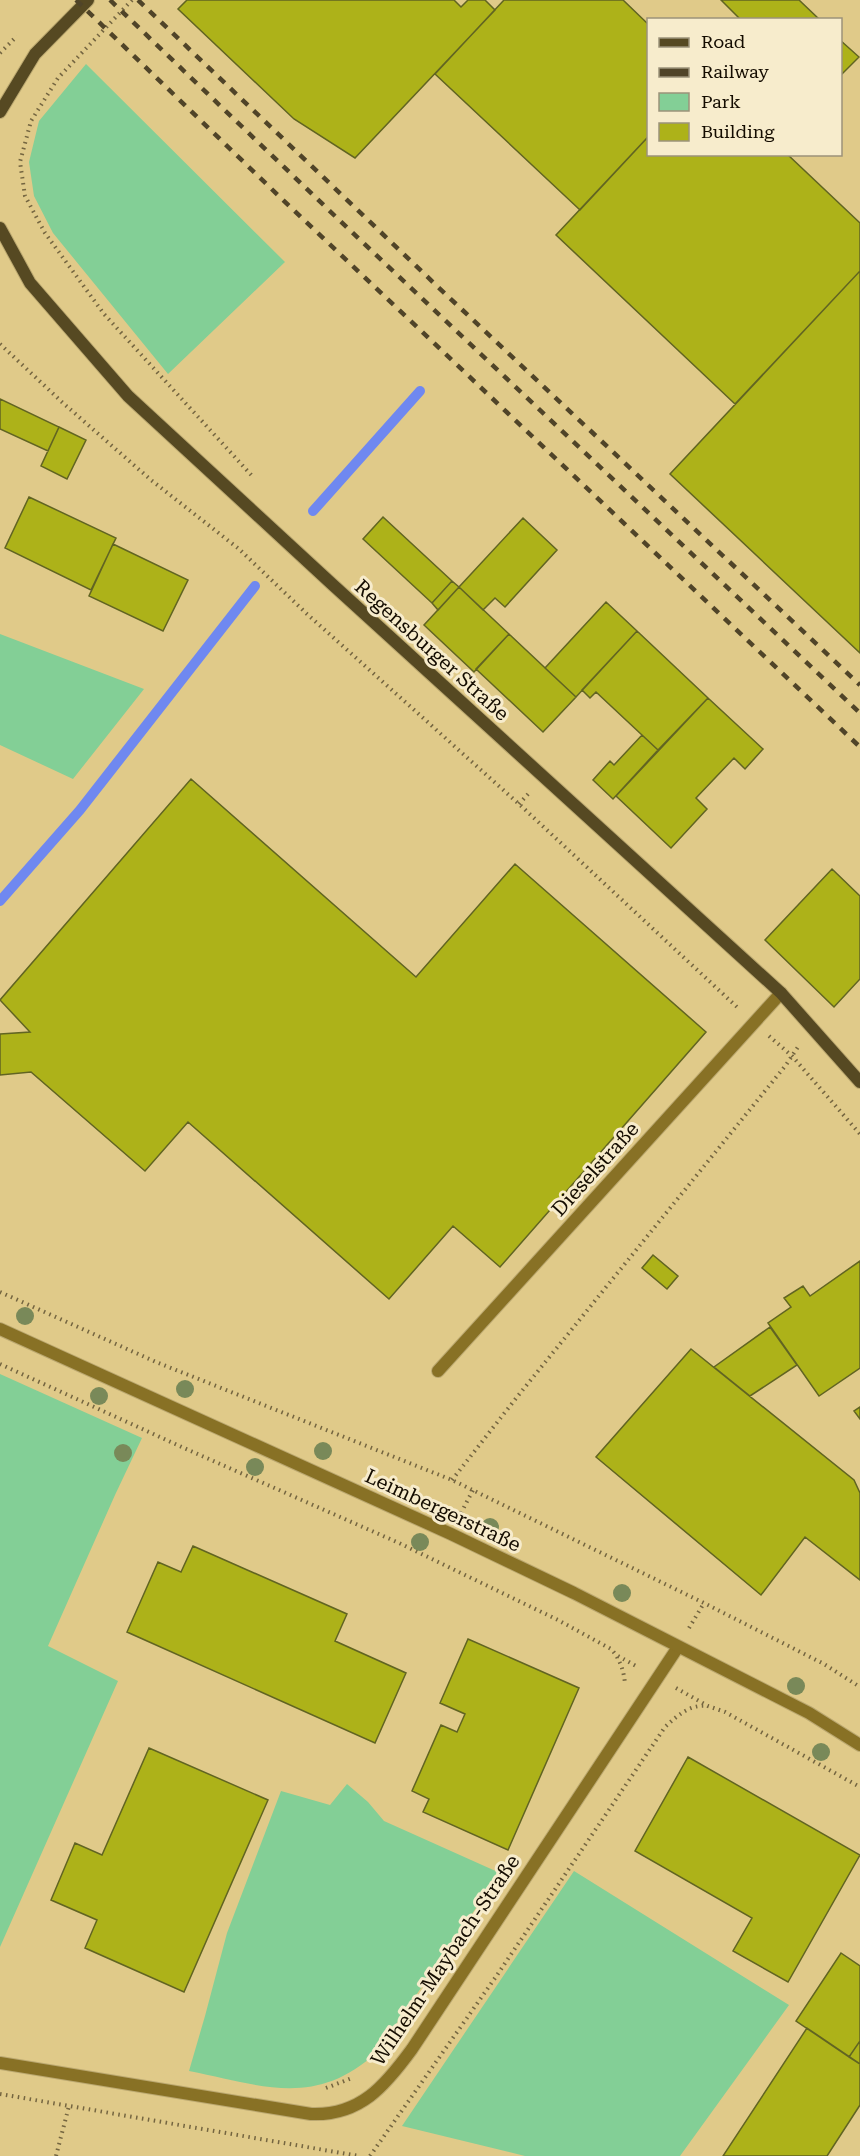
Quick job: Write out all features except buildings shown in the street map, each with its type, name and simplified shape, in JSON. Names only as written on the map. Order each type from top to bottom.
[{"type":"main road","points":[[0,112],[35,54],[88,0]]},
{"type":"main road","name":"Regensburger Straße","points":[[0,228],[30,283],[128,396],[781,993],[860,1082]]},
{"type":"street","name":"Dieselstraße","points":[[438,1371],[781,993]]},
{"type":"street","name":"Leimbergerstraße","points":[[0,1329],[451,1534],[574,1593],[809,1713],[860,1745]]},
{"type":"street","name":"Wilhelm-Maybach-Straße","points":[[0,2063],[311,2114],[328,2115],[370,2098],[392,2076],[412,2049],[678,1647]]},
{"type":"path","points":[[132,0],[58,78],[31,121],[20,162],[25,196],[45,233],[104,314],[255,479]]},
{"type":"path","points":[[0,344],[63,403],[152,480],[239,549],[307,614],[527,811],[792,1056],[860,1134]]},
{"type":"path","points":[[452,1480],[792,1056],[811,1026]]},
{"type":"path","points":[[0,1292],[156,1362],[452,1480],[704,1603],[824,1664],[860,1687]]},
{"type":"path","points":[[0,1365],[399,1543],[604,1644],[617,1656],[622,1668],[625,1684],[623,1692]]},
{"type":"path","points":[[370,2156],[495,1978],[665,1727],[677,1716],[700,1705],[725,1712],[860,1787]]},
{"type":"path","points":[[323,2089],[358,2073]]},
{"type":"path","points":[[0,2094],[359,2156]]},
{"type":"path","points":[[56,2156],[69,2106]]},
{"type":"green space","points":[[86,64],[285,262],[168,374],[53,233],[34,196],[29,162],[39,121]]},
{"type":"green space","points":[[0,634],[144,689],[73,779],[0,745]]},
{"type":"green space","points":[[0,1374],[142,1438],[48,1646],[118,1681],[0,1947]]},
{"type":"green space","points":[[347,1784],[368,1802],[384,1821],[500,1873],[377,2052],[354,2070],[332,2081],[309,2087],[287,2088],[240,2082],[189,2071],[227,1933],[281,1791],[330,1805]]},
{"type":"green space","points":[[574,1871],[789,2005],[680,2156],[525,2156],[402,2126]]},
{"type":"waterway","points":[[313,511],[420,391]]},
{"type":"waterway","points":[[0,901],[80,810],[255,586]]},
{"type":"railway","points":[[76,0],[283,200],[860,747]]},
{"type":"railway","points":[[110,0],[860,713]]},
{"type":"railway","points":[[138,0],[860,685]]}]
